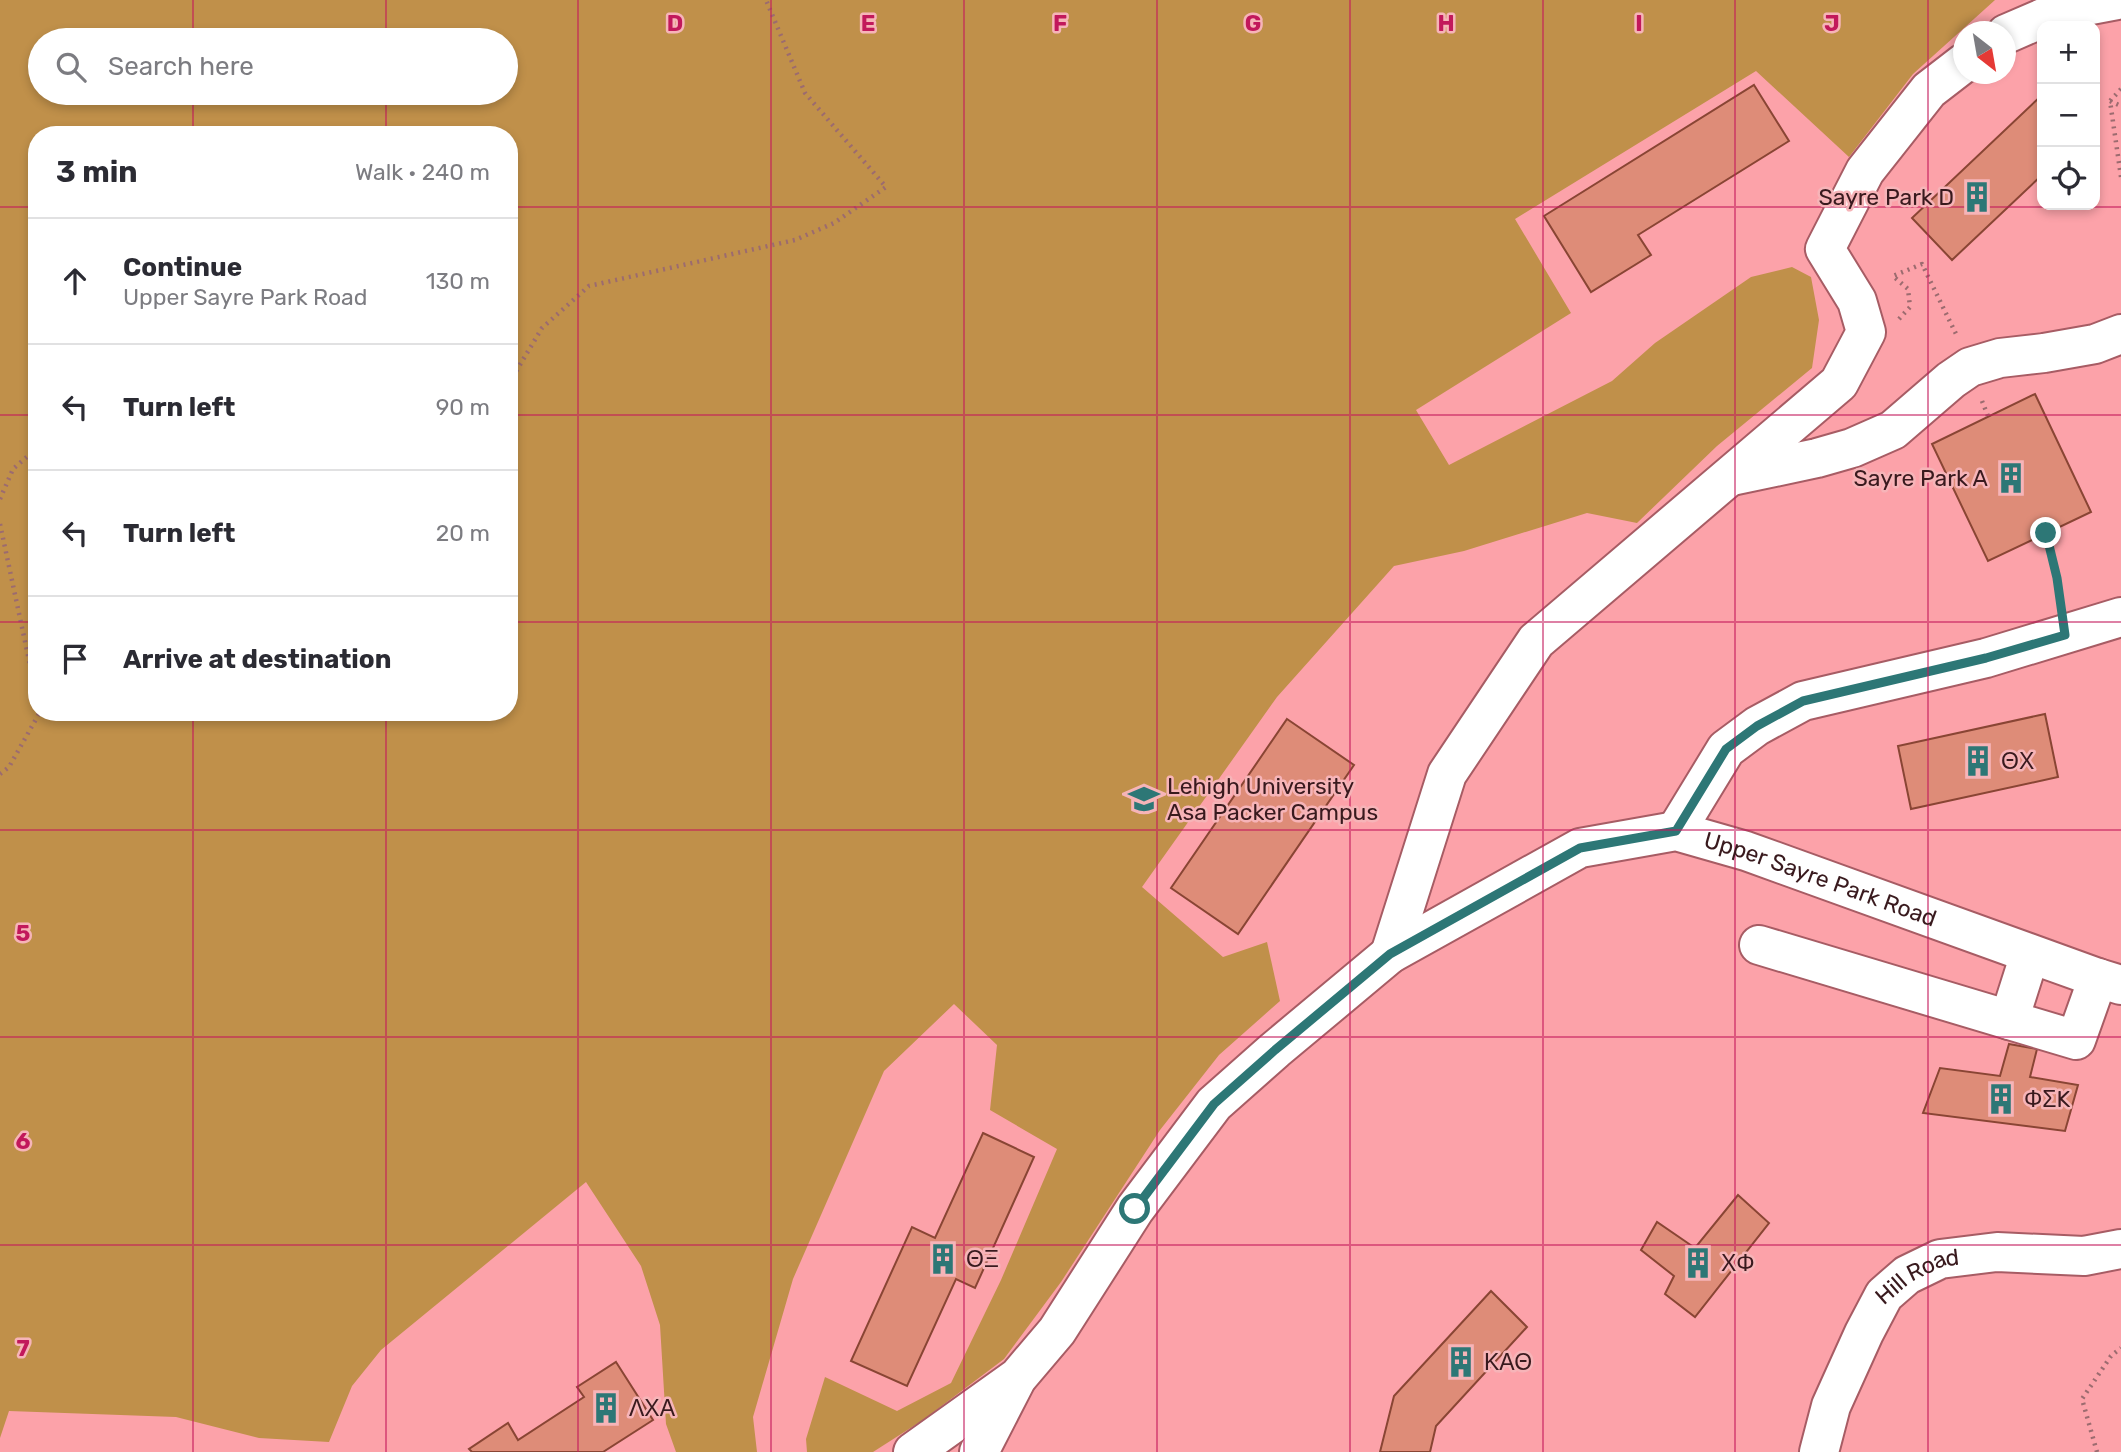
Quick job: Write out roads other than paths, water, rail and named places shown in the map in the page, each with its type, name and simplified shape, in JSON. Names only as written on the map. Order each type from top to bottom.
[{"type":"street","points":[[2016,30],[2059,11],[2117,0]]},
{"type":"street","points":[[1390,954],[1447,774],[1536,641],[1839,383],[1866,332],[1857,301],[1825,249],[1865,171],[1929,90],[1953,71]]},
{"type":"street","points":[[1730,476],[1818,458],[1852,448],[1893,430],[1970,367],[2000,358],[2095,344],[2121,334]]},
{"type":"street","points":[[1676,831],[1726,749],[1757,726],[1803,701],[2102,630]]},
{"type":"street","name":"Upper Sayre Park Road","points":[[979,1452],[1018,1377],[1057,1331],[1135,1209],[1214,1104],[1390,954],[1580,848],[1676,831],[1746,850],[2109,981]]},
{"type":"street","points":[[1759,945],[2077,1040],[2109,981]]},
{"type":"street","points":[[2009,1020],[2030,954]]},
{"type":"street","name":"Hill Road","points":[[1819,1452],[1831,1406],[1864,1333],[1884,1295],[1907,1275],[1940,1259],[1997,1252],[2084,1256],[2121,1250]]},
{"type":"street","name":"Upper Sayre Park Road","points":[[913,1452],[1018,1377]]},
{"type":"place","name":"Sayre Park D","points":[[1977,197]]},
{"type":"place","name":"Sayre Park A","points":[[2011,478]]},
{"type":"place","name":"ΘΧ","points":[[1978,761]]},
{"type":"place","name":"Lehigh University Asa Packer Campus","points":[[1144,799]]},
{"type":"place","name":"ΦΣK","points":[[2001,1099]]},
{"type":"place","name":"ΘΞ","points":[[943,1259]]},
{"type":"place","name":"ΧΦ","points":[[1698,1263]]},
{"type":"place","name":"ΚΑΘ","points":[[1461,1362]]},
{"type":"place","name":"ΛΧΑ","points":[[606,1408]]}]
